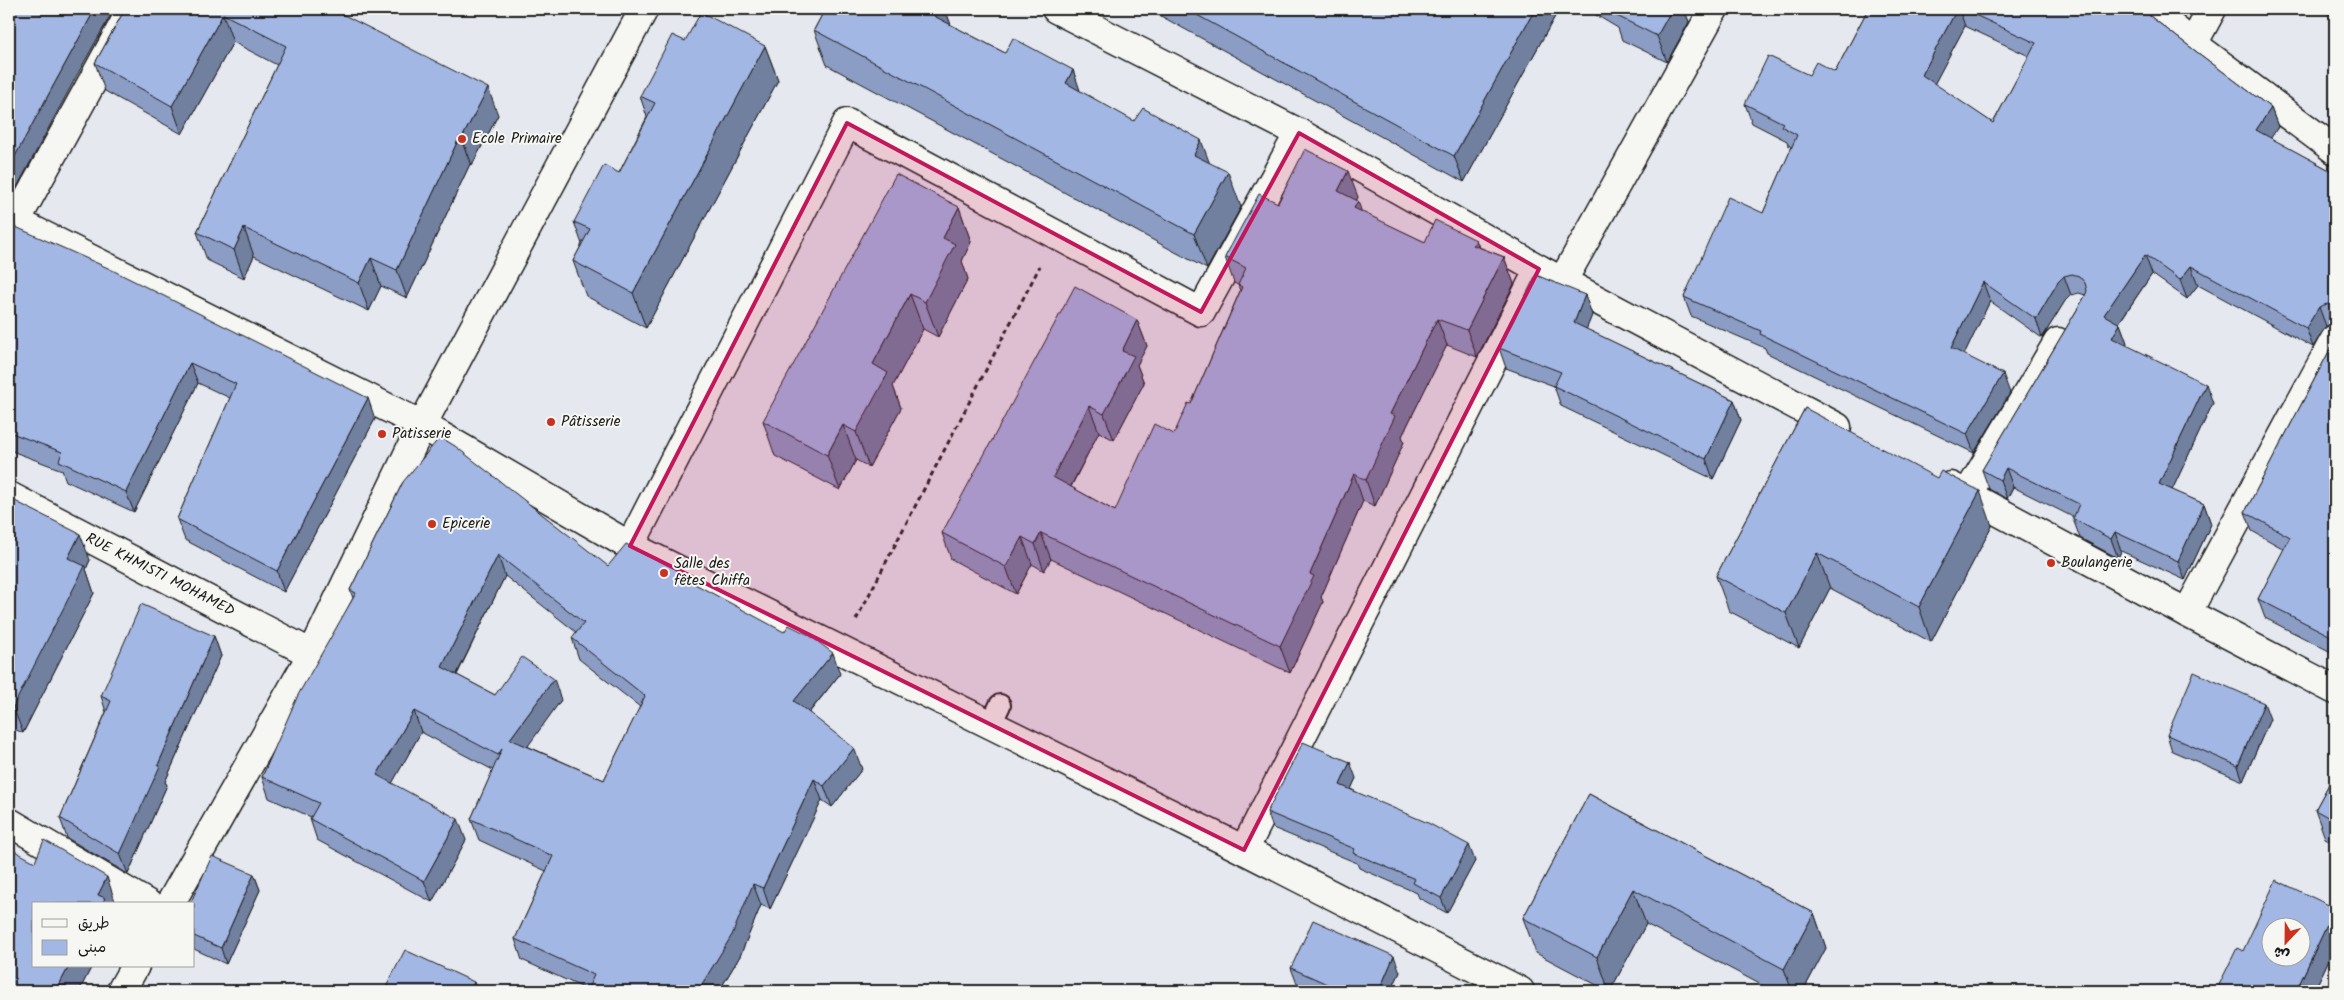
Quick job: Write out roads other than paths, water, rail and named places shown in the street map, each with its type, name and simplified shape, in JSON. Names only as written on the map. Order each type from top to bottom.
[{"type":"street","points":[[132,9],[12,220],[422,425],[630,546],[840,651],[995,715],[1244,850],[1520,991]]},
{"type":"street","points":[[171,902],[312,654],[422,425],[644,9]]},
{"type":"street","points":[[1056,9],[1299,133],[1550,276],[1861,439]]},
{"type":"street","points":[[1244,850],[1550,276],[1714,9]]},
{"type":"street","points":[[2150,9],[2193,44],[2335,150]]},
{"type":"street","points":[[2193,44],[2212,9]]},
{"type":"street","points":[[630,546],[847,123],[1201,312],[1299,133]]},
{"type":"street","points":[[1967,495],[2073,317]]},
{"type":"street","points":[[2187,613],[2335,338]]},
{"type":"street","points":[[1932,476],[2335,690]]},
{"type":"street","name":"RUE KHMISTI MOHAMED","points":[[9,496],[312,654]]},
{"type":"street","points":[[9,822],[145,902]]},
{"type":"street","points":[[121,991],[134,968]]},
{"type":"place","name":"Ecole Primaire","points":[[462,139]]},
{"type":"place","name":"Pâtisserie","points":[[551,422]]},
{"type":"place","name":"Patisserie","points":[[382,434]]},
{"type":"place","name":"Epicerie","points":[[432,524]]},
{"type":"place","name":"Boulangerie","points":[[2051,563]]},
{"type":"place","name":"Salle des fêtes Chiffa","points":[[664,573]]}]
